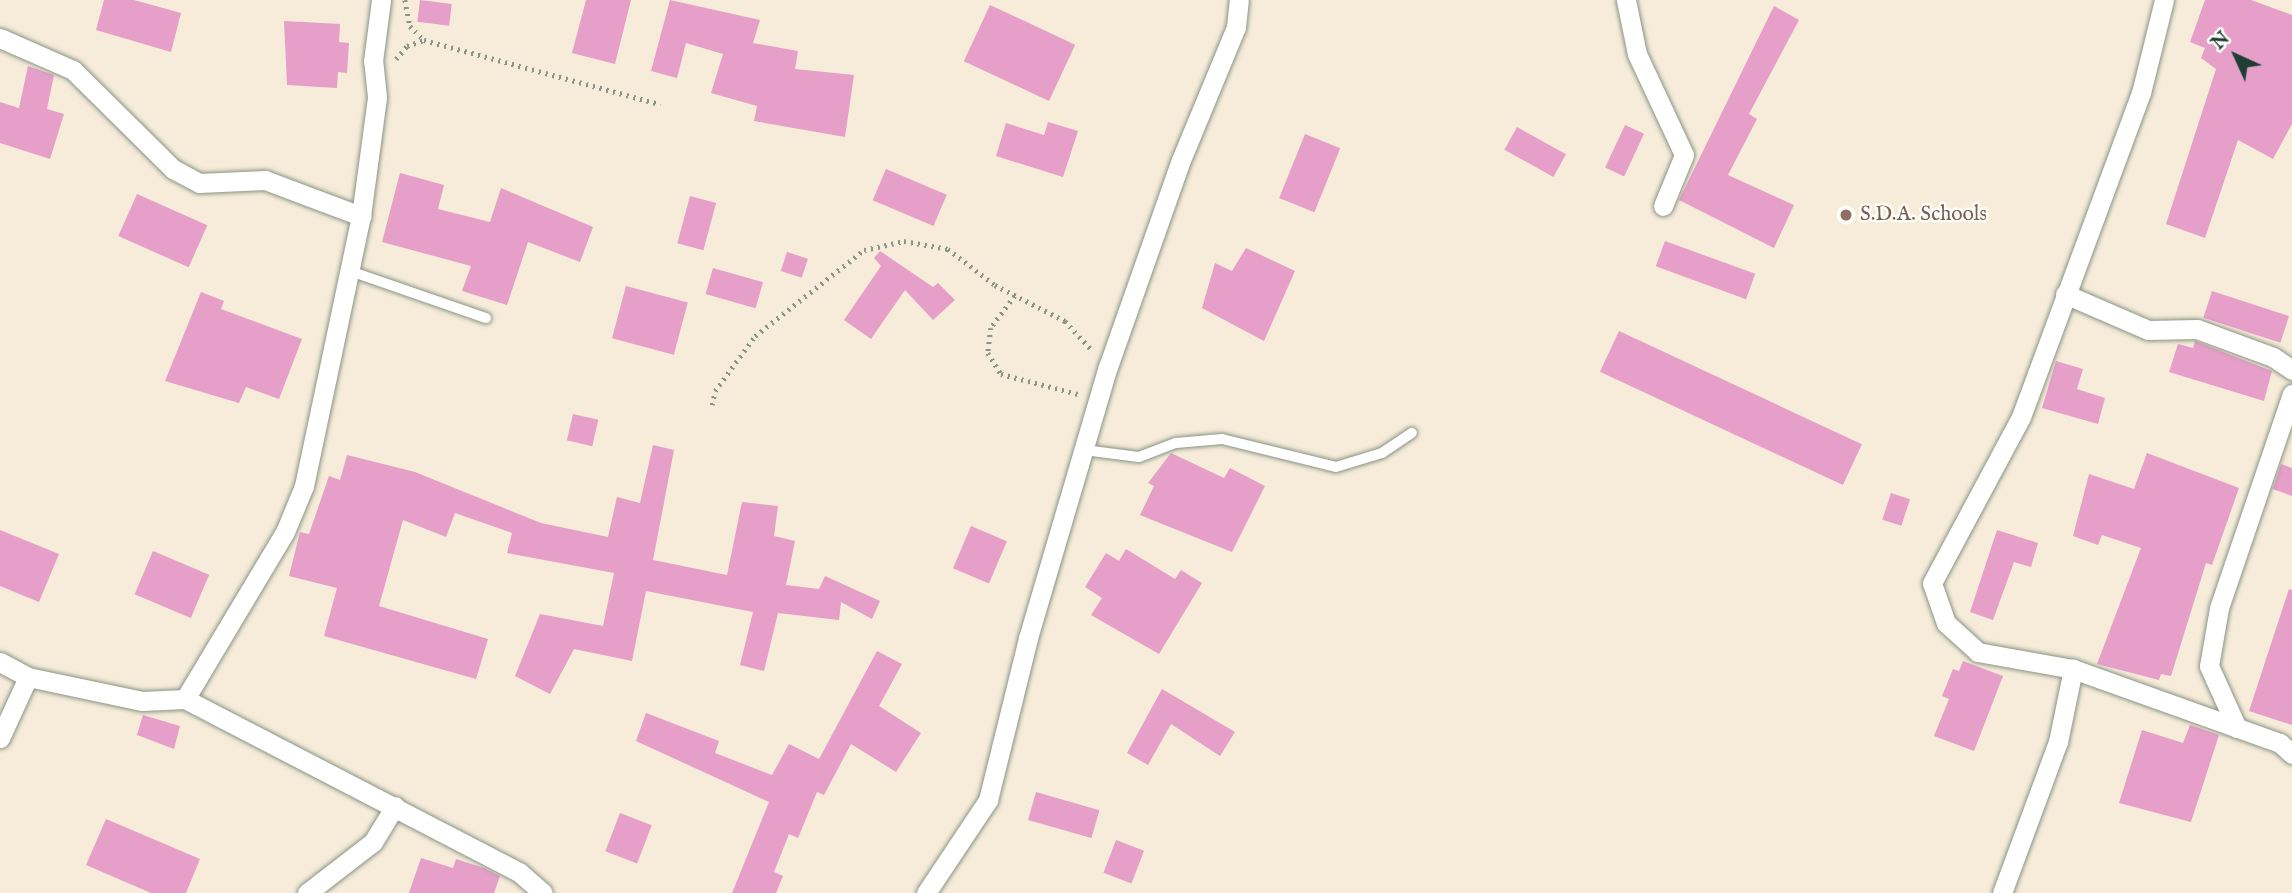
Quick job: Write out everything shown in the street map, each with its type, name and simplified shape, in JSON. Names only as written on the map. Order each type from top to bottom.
[{"type":"street","points":[[185,699],[285,533],[304,486],[361,216],[377,97],[373,61],[381,0]]},
{"type":"street","points":[[926,893],[988,800],[1108,367],[1181,160],[1236,27],[1239,0]]},
{"type":"street","points":[[1626,0],[1637,54],[1684,155],[1663,206]]},
{"type":"street","points":[[2164,0],[2141,93],[2064,294],[2021,417],[1931,583],[1946,623],[1978,652],[2073,669],[2237,728],[2292,754]]},
{"type":"street","points":[[0,38],[73,70],[173,169],[199,183],[265,180],[361,216]]},
{"type":"street","points":[[2064,294],[2148,330],[2197,329],[2273,357],[2292,370]]},
{"type":"street","points":[[2237,728],[2210,666],[2219,608],[2292,394]]},
{"type":"street","points":[[0,662],[28,677],[142,701],[185,699],[520,873],[544,893]]},
{"type":"street","points":[[2002,893],[2058,742],[2073,669]]},
{"type":"street","points":[[0,738],[28,677]]},
{"type":"street","points":[[307,893],[373,842],[395,806]]},
{"type":"lane","points":[[350,271],[486,318]]},
{"type":"lane","points":[[1084,450],[1139,457],[1176,443],[1222,439],[1336,467],[1382,453],[1412,433]]},
{"type":"path","points":[[405,0],[410,26],[425,40],[660,104]]},
{"type":"path","points":[[377,97],[407,46],[425,40]]},
{"type":"path","points":[[712,405],[715,391],[755,337],[864,250],[904,241],[947,249],[1015,295],[1065,321],[1108,367]]},
{"type":"path","points":[[1015,295],[990,328],[988,353],[1000,374],[1099,398]]},
{"type":"building","points":[[104,0],[134,0],[181,13],[171,52],[96,30]]},
{"type":"building","points":[[420,0],[452,4],[449,26],[417,22]]},
{"type":"building","points":[[586,0],[631,0],[615,64],[572,53]]},
{"type":"building","points":[[670,0],[760,20],[753,43],[798,51],[795,69],[854,75],[845,137],[754,121],[757,106],[711,93],[723,54],[686,43],[677,78],[651,71]]},
{"type":"building","points":[[2205,0],[2251,0],[2292,15],[2292,124],[2273,159],[2238,140],[2205,238],[2166,224],[2216,69],[2201,58],[2205,48],[2190,42]]},
{"type":"building","points":[[990,5],[1075,45],[1049,101],[964,61]]},
{"type":"building","points":[[1774,6],[1799,20],[1749,114],[1757,119],[1728,175],[1794,205],[1774,248],[1679,200]]},
{"type":"building","points":[[284,21],[340,24],[339,42],[349,43],[347,73],[338,72],[337,88],[287,85]]},
{"type":"building","points":[[28,66],[54,75],[47,109],[64,114],[50,159],[0,143],[0,102],[19,108]]},
{"type":"building","points":[[1048,122],[1078,131],[1063,177],[996,156],[1006,123],[1044,135]]},
{"type":"building","points":[[1625,125],[1644,134],[1624,176],[1605,168]]},
{"type":"building","points":[[1517,127],[1566,154],[1553,177],[1504,150]]},
{"type":"building","points":[[1305,134],[1340,148],[1314,212],[1279,198]]},
{"type":"building","points":[[886,169],[947,195],[933,226],[873,200]]},
{"type":"building","points":[[400,173],[444,185],[438,209],[490,222],[501,188],[593,227],[580,262],[528,242],[507,305],[462,291],[471,266],[382,242]]},
{"type":"building","points":[[137,194],[207,225],[189,267],[118,236]]},
{"type":"building","points":[[690,196],[716,203],[703,250],[677,243]]},
{"type":"building","points":[[1665,241],[1755,274],[1746,299],[1656,266]]},
{"type":"building","points":[[1246,248],[1295,271],[1264,341],[1202,308],[1215,263],[1232,271]]},
{"type":"building","points":[[880,251],[933,287],[938,283],[955,300],[933,320],[905,290],[871,339],[844,320],[881,266],[874,258]]},
{"type":"building","points":[[787,252],[808,259],[802,278],[781,271]]},
{"type":"building","points":[[713,268],[763,282],[756,308],[706,294]]},
{"type":"building","points":[[626,286],[688,303],[674,355],[612,338]]},
{"type":"building","points":[[2212,291],[2289,316],[2280,343],[2203,318]]},
{"type":"building","points":[[201,292],[224,301],[221,309],[302,339],[279,399],[246,387],[239,403],[165,381]]},
{"type":"building","points":[[1619,331],[1862,444],[1843,485],[1600,372]]},
{"type":"building","points":[[2195,341],[2272,371],[2264,401],[2169,372],[2178,344],[2193,348]]},
{"type":"building","points":[[2056,361],[2083,369],[2077,389],[2105,398],[2098,424],[2042,408]]},
{"type":"building","points":[[573,414],[598,420],[592,446],[567,440]]},
{"type":"building","points":[[653,445],[674,450],[653,560],[727,575],[742,502],[778,506],[774,536],[795,541],[786,585],[819,589],[825,576],[880,601],[872,619],[841,602],[839,620],[778,613],[764,671],[740,665],[753,612],[646,591],[632,661],[574,649],[550,694],[515,676],[540,614],[603,626],[614,573],[507,553],[512,533],[455,513],[446,537],[403,520],[379,606],[488,639],[476,679],[324,636],[337,588],[289,576],[300,532],[309,534],[329,476],[340,480],[347,455],[415,472],[541,523],[608,537],[617,497],[640,503]]},
{"type":"building","points":[[1171,453],[1224,478],[1230,468],[1265,486],[1232,552],[1140,515],[1154,486],[1148,483]]},
{"type":"building","points":[[2147,453],[2239,488],[2212,565],[2206,563],[2171,676],[2161,674],[2159,680],[2097,664],[2141,548],[2102,535],[2098,545],[2073,536],[2089,474],[2134,489]]},
{"type":"building","points":[[2281,464],[2292,468],[2292,496],[2273,489]]},
{"type":"building","points":[[1891,493],[1910,499],[1901,526],[1882,520]]},
{"type":"building","points":[[971,526],[1007,541],[989,584],[953,568]]},
{"type":"building","points":[[0,530],[59,554],[39,602],[0,586]]},
{"type":"building","points":[[1997,530],[2038,543],[2031,567],[2014,562],[1993,620],[1970,612]]},
{"type":"building","points":[[1126,549],[1175,579],[1181,570],[1202,583],[1159,654],[1091,615],[1102,598],[1085,587],[1106,553],[1119,561]]},
{"type":"building","points":[[153,551],[209,575],[191,618],[135,594]]},
{"type":"building","points":[[2289,589],[2292,590],[2292,725],[2249,711]]},
{"type":"building","points":[[877,651],[902,664],[879,706],[921,733],[896,772],[851,744],[824,795],[817,792],[798,838],[789,834],[774,872],[783,876],[776,893],[732,893],[769,802],[636,741],[646,713],[719,741],[715,753],[772,775],[789,744],[819,759]]},
{"type":"building","points":[[1963,661],[2003,676],[1974,751],[1934,736],[1949,699],[1942,696],[1953,669],[1959,671]]},
{"type":"building","points":[[1162,689],[1235,732],[1220,756],[1171,724],[1148,765],[1127,753]]},
{"type":"building","points":[[143,715],[180,726],[174,749],[137,735]]},
{"type":"building","points":[[2190,725],[2219,735],[2191,822],[2119,803],[2142,730],[2183,743]]},
{"type":"building","points":[[1036,792],[1099,810],[1091,838],[1028,820]]},
{"type":"building","points":[[620,813],[652,825],[637,863],[605,851]]},
{"type":"building","points":[[106,819],[200,859],[186,893],[151,893],[86,865]]},
{"type":"building","points":[[1116,840],[1144,851],[1131,883],[1103,873]]},
{"type":"building","points":[[421,858],[453,868],[456,859],[500,876],[494,893],[409,893]]},
{"type":"place","name":"S.D.A. Schools","points":[[1846,215]]}]
